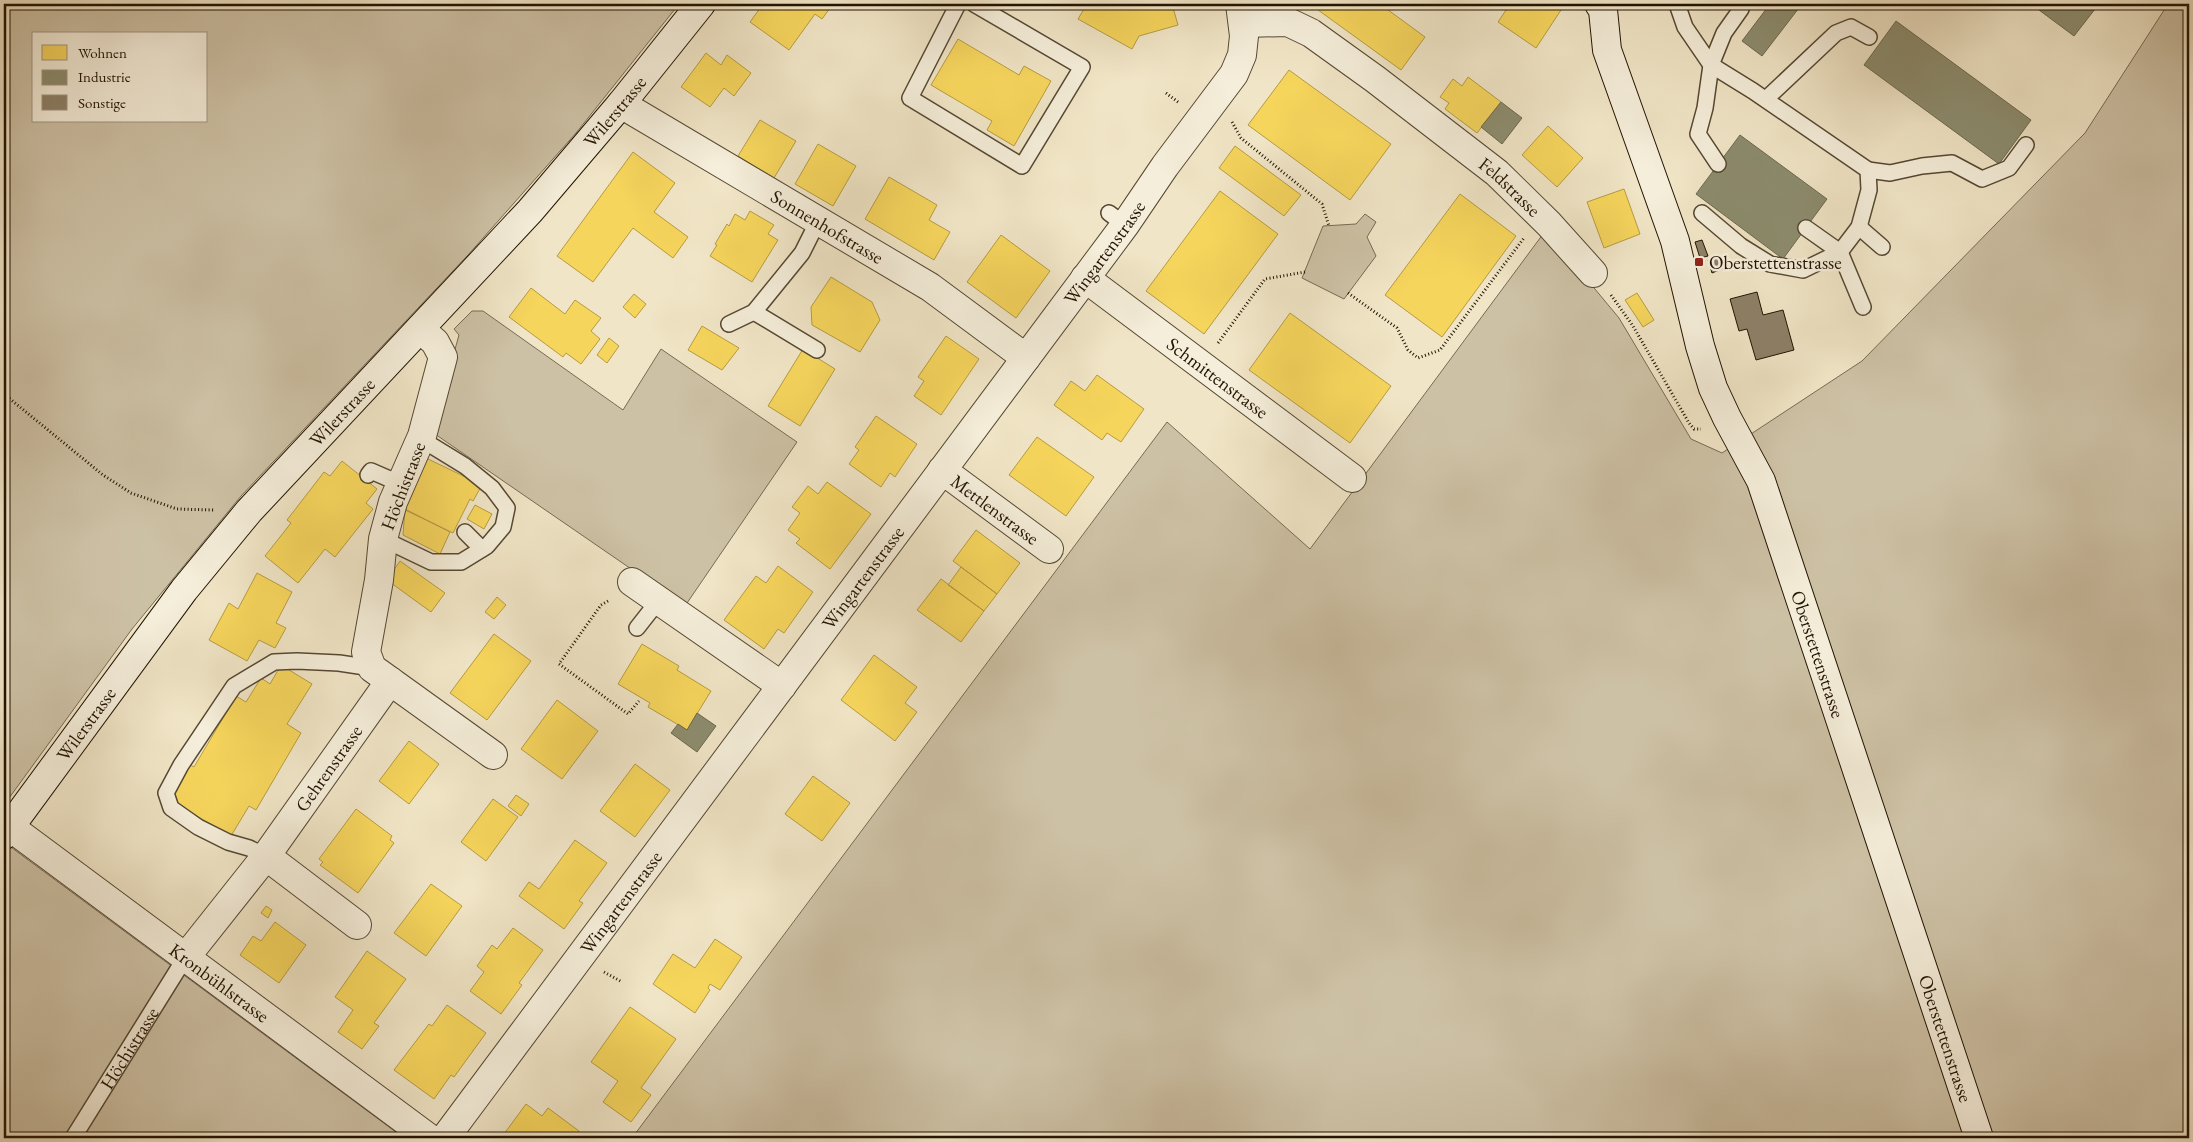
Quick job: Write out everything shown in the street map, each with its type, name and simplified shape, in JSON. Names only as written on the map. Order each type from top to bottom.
[{"type":"street","name":"Wilerstrasse","points":[[7,831],[184,590],[249,511],[530,211],[622,104],[701,4]]},
{"type":"street","name":"Oberstettenstrasse","points":[[1607,6],[1607,50],[1675,241],[1700,346],[1713,388],[1764,488],[1979,1138]]},
{"type":"street","name":"Wingartenstrasse","points":[[446,1138],[1085,278],[1117,219],[1158,161],[1234,74],[1242,55],[1242,14]]},
{"type":"street","name":"Feldstrasse","points":[[1242,14],[1288,22],[1311,33],[1375,79],[1497,173],[1593,273]]},
{"type":"street","name":"Sonnenhofstrasse","points":[[622,104],[930,287],[1026,358]]},
{"type":"street","name":"Schmittenstrasse","points":[[1085,278],[1352,478]]},
{"type":"street","name":"Höchistrasse","points":[[376,667],[379,580],[383,539],[393,502],[420,439],[443,357],[435,342],[420,329]]},
{"type":"street","name":"Mettlenstrasse","points":[[942,470],[1048,550]]},
{"type":"street","points":[[632,582],[782,686]]},
{"type":"street","points":[[376,667],[493,755]]},
{"type":"street","name":"Gehrenstrasse","points":[[185,958],[266,856],[376,667]]},
{"type":"street","name":"Kronbühlstrasse","points":[[7,831],[185,958],[429,1138]]},
{"type":"street","points":[[266,856],[357,925]]},
{"type":"lane","points":[[958,4],[910,98],[1022,166],[1082,67],[974,4]]},
{"type":"lane","points":[[1677,4],[1685,26],[1711,65],[1766,99],[1868,170],[1890,173],[1922,166],[1952,163],[1982,179],[2009,168],[2026,144]]},
{"type":"lane","points":[[1718,164],[1698,134],[1705,108],[1711,65],[1724,33],[1741,9]]},
{"type":"lane","points":[[1766,99],[1836,33],[1852,27],[1869,37]]},
{"type":"lane","points":[[1702,213],[1741,246],[1770,264],[1803,270],[1840,252],[1859,227],[1869,190],[1868,170]]},
{"type":"lane","points":[[729,324],[754,312],[802,253],[818,221]]},
{"type":"lane","points":[[1859,227],[1882,247]]},
{"type":"lane","points":[[1806,228],[1840,252],[1863,307]]},
{"type":"lane","points":[[754,312],[817,350]]},
{"type":"lane","points":[[383,539],[431,562],[461,562],[482,549],[503,527],[506,508],[492,488],[472,471],[420,439]]},
{"type":"lane","points":[[368,475],[371,471],[401,484]]},
{"type":"lane","points":[[465,532],[482,549]]},
{"type":"lane","points":[[637,628],[659,600]]},
{"type":"lane","points":[[266,856],[228,842],[198,827],[171,808],[166,793],[181,765],[234,686],[274,662],[297,660],[376,667]]},
{"type":"lane","name":"Höchistrasse","points":[[73,1138],[185,958]]},
{"type":"path","points":[[1229,117],[1241,138],[1322,204],[1329,226]]},
{"type":"path","points":[[1348,293],[1397,328],[1408,350],[1418,358],[1440,350],[1540,216]]},
{"type":"path","points":[[1201,365],[1265,279],[1305,272]]},
{"type":"path","points":[[1593,273],[1633,326],[1689,423],[1694,429],[1705,429]]},
{"type":"path","points":[[4,394],[103,475],[131,493],[177,509],[249,511]]},
{"type":"path","points":[[608,601],[601,605],[559,664],[628,714],[639,701]]},
{"type":"path","points":[[600,970],[622,982]]},
{"type":"shaded area","points":[[4,4],[679,4],[576,133],[468,255],[241,496],[132,629],[4,805]]},
{"type":"shaded area","points":[[2168,4],[2189,4],[2189,1138],[632,1138],[1167,422],[1310,549],[1546,230],[1619,318],[1691,439],[1722,453],[1862,361],[2085,133]]},
{"type":"shaded area","points":[[1365,214],[1376,222],[1367,237],[1376,256],[1344,299],[1302,278],[1323,226],[1356,224]]},
{"type":"shaded area","points":[[472,311],[483,311],[623,410],[661,349],[797,442],[685,606],[432,432],[459,335],[454,329]]},
{"type":"shaded area","points":[[4,842],[404,1138],[4,1138]]},
{"type":"building: Wohnen","points":[[763,4],[833,4],[822,19],[815,14],[789,50],[750,22]]},
{"type":"building: Wohnen","points":[[1087,4],[1172,4],[1178,25],[1139,36],[1132,49],[1078,19]]},
{"type":"building: Wohnen","points":[[1317,4],[1380,4],[1425,37],[1401,70],[1314,7]]},
{"type":"building: Wohnen","points":[[1510,4],[1551,4],[1561,10],[1536,48],[1498,22]]},
{"type":"building: Wohnen","points":[[958,39],[1019,75],[1024,66],[1051,81],[1014,146],[987,130],[992,121],[931,85]]},
{"type":"building: Wohnen","points":[[706,53],[721,65],[727,55],[751,73],[734,96],[724,88],[710,107],[681,87]]},
{"type":"building: Wohnen","points":[[1289,70],[1391,144],[1350,200],[1248,125]]},
{"type":"building: Wohnen","points":[[1468,77],[1501,102],[1477,133],[1445,109],[1449,103],[1440,97],[1453,79],[1462,86]]},
{"type":"building: Wohnen","points":[[760,120],[796,141],[774,178],[738,156]]},
{"type":"building: Wohnen","points":[[1548,126],[1583,158],[1557,187],[1522,155]]},
{"type":"building: Wohnen","points":[[818,144],[856,166],[833,206],[795,184]]},
{"type":"building: Wohnen","points":[[1235,146],[1301,195],[1284,216],[1219,168]]},
{"type":"building: Wohnen","points":[[633,152],[675,183],[654,212],[688,237],[673,258],[633,228],[593,282],[557,256]]},
{"type":"building: Wohnen","points":[[889,177],[937,205],[929,220],[950,232],[934,260],[865,219]]},
{"type":"building: Wohnen","points":[[1624,189],[1640,234],[1604,248],[1587,202]]},
{"type":"building: Wohnen","points":[[1220,191],[1278,234],[1204,334],[1146,291]]},
{"type":"building: Wohnen","points":[[1460,194],[1516,236],[1442,337],[1385,295]]},
{"type":"building: Wohnen","points":[[750,211],[774,225],[768,234],[778,240],[752,282],[710,256],[717,245],[715,244],[727,224],[729,226],[735,214],[745,220]]},
{"type":"building: Wohnen","points":[[1001,235],[1050,271],[1016,318],[967,282]]},
{"type":"building: Wohnen","points":[[831,277],[872,302],[880,320],[860,352],[812,325],[811,307]]},
{"type":"building: Wohnen","points":[[531,288],[565,314],[575,300],[601,318],[591,331],[600,339],[581,364],[566,353],[563,357],[509,317]]},
{"type":"building: Wohnen","points":[[1637,293],[1654,320],[1643,327],[1625,300]]},
{"type":"building: Wohnen","points":[[634,294],[646,304],[635,318],[623,307]]},
{"type":"building: Wohnen","points":[[1290,313],[1391,386],[1350,443],[1249,370]]},
{"type":"building: Wohnen","points":[[702,326],[739,348],[722,370],[688,350]]},
{"type":"building: Wohnen","points":[[946,336],[979,359],[941,415],[914,396],[924,381],[918,377]]},
{"type":"building: Wohnen","points":[[609,338],[619,346],[607,363],[597,355]]},
{"type":"building: Wohnen","points":[[803,349],[835,369],[800,426],[768,406]]},
{"type":"building: Wohnen","points":[[1097,375],[1144,409],[1121,442],[1107,433],[1102,440],[1054,405],[1071,381],[1085,391]]},
{"type":"building: Wohnen","points":[[876,416],[917,444],[895,477],[890,473],[881,487],[849,464],[859,450],[855,447]]},
{"type":"building: Wohnen","points":[[1037,437],[1094,477],[1066,516],[1009,475]]},
{"type":"building: Wohnen","points":[[426,458],[482,485],[473,501],[470,499],[453,533],[401,508]]},
{"type":"building: Wohnen","points":[[342,461],[377,489],[366,503],[373,509],[335,557],[325,549],[298,583],[265,556],[291,523],[287,520],[324,472],[330,476]]},
{"type":"building: Wohnen","points":[[827,482],[871,514],[830,569],[796,543],[800,539],[788,530],[800,513],[792,507],[808,486],[818,494]]},
{"type":"building: Wohnen","points":[[475,505],[492,514],[484,529],[467,519]]},
{"type":"building: Wohnen","points":[[405,509],[450,532],[440,554],[403,535]]},
{"type":"building: Wohnen","points":[[976,530],[1020,563],[997,594],[953,561]]},
{"type":"building: Wohnen","points":[[400,561],[445,593],[431,612],[387,580]]},
{"type":"building: Wohnen","points":[[778,566],[813,592],[784,633],[778,629],[764,649],[724,620],[756,576],[766,583]]},
{"type":"building: Wohnen","points":[[961,567],[997,594],[984,611],[948,585]]},
{"type":"building: Wohnen","points":[[257,573],[292,592],[276,623],[286,628],[275,648],[259,640],[247,661],[209,640],[229,603],[238,609]]},
{"type":"building: Wohnen","points":[[941,579],[984,611],[961,642],[917,610]]},
{"type":"building: Wohnen","points":[[497,597],[506,605],[494,619],[485,612]]},
{"type":"building: Wohnen","points":[[494,634],[531,661],[487,720],[450,693]]},
{"type":"building: Wohnen","points":[[642,644],[679,666],[677,670],[711,691],[687,730],[648,707],[650,703],[618,684]]},
{"type":"building: Wohnen","points":[[874,655],[917,687],[905,703],[917,712],[895,741],[841,700]]},
{"type":"building: Wohnen","points":[[281,665],[312,684],[287,724],[301,733],[256,810],[249,806],[231,836],[168,799],[189,764],[194,767],[236,696],[246,702],[261,678],[270,684]]},
{"type":"building: Wohnen","points":[[557,700],[598,731],[562,779],[521,749]]},
{"type":"building: Wohnen","points":[[409,741],[439,764],[409,804],[379,781]]},
{"type":"building: Wohnen","points":[[635,764],[670,790],[635,837],[600,811]]},
{"type":"building: Wohnen","points":[[813,776],[850,803],[822,841],[785,814]]},
{"type":"building: Wohnen","points":[[516,795],[529,804],[521,816],[508,806]]},
{"type":"building: Wohnen","points":[[493,799],[518,817],[486,861],[461,842]]},
{"type":"building: Wohnen","points":[[356,809],[392,836],[390,840],[394,843],[358,893],[320,865],[323,862],[319,859]]},
{"type":"building: Wohnen","points":[[575,840],[607,863],[579,901],[583,903],[564,929],[519,896],[529,882],[539,889]]},
{"type":"building: Wohnen","points":[[431,884],[462,906],[426,956],[394,933]]},
{"type":"building: Wohnen","points":[[266,906],[272,910],[268,918],[261,913]]},
{"type":"building: Wohnen","points":[[275,922],[306,945],[279,983],[240,955],[253,936],[261,941]]},
{"type":"building: Wohnen","points":[[513,928],[543,950],[519,983],[522,985],[501,1014],[470,991],[484,972],[477,966],[492,945],[497,949]]},
{"type":"building: Wohnen","points":[[715,939],[742,957],[720,990],[710,984],[708,988],[710,990],[695,1013],[653,984],[673,954],[695,968]]},
{"type":"building: Wohnen","points":[[367,951],[406,979],[374,1023],[379,1026],[362,1049],[338,1032],[353,1010],[335,997]]},
{"type":"building: Wohnen","points":[[447,1005],[486,1033],[454,1077],[451,1075],[434,1099],[394,1070],[429,1024],[432,1026]]},
{"type":"building: Wohnen","points":[[630,1007],[676,1039],[641,1088],[651,1095],[631,1122],[603,1102],[618,1081],[591,1062]]},
{"type":"building: Wohnen","points":[[526,1104],[542,1116],[548,1108],[579,1131],[573,1138],[510,1138],[504,1134]]},
{"type":"building: Industrie","points":[[1770,4],[1802,4],[1762,56],[1742,41]]},
{"type":"building: Industrie","points":[[2031,4],[2099,4],[2074,36]]},
{"type":"building: Industrie","points":[[1896,21],[2031,120],[1999,164],[1864,65]]},
{"type":"building: Industrie","points":[[1501,102],[1522,118],[1502,144],[1481,127]]},
{"type":"building: Industrie","points":[[1740,135],[1827,199],[1783,259],[1696,194]]},
{"type":"building: Industrie","points":[[697,713],[716,726],[697,752],[671,733],[678,724],[687,730]]},
{"type":"building: Sonstige","points":[[1702,240],[1708,256],[1700,258],[1695,242]]},
{"type":"building: Sonstige","points":[[1720,255],[1724,268],[1712,273],[1708,260]]},
{"type":"building: Sonstige","points":[[1757,292],[1763,315],[1783,310],[1794,350],[1756,360],[1747,329],[1739,331],[1730,299]]},
{"type":"place","name":"Oberstettenstrasse","points":[[1699,262]]}]
